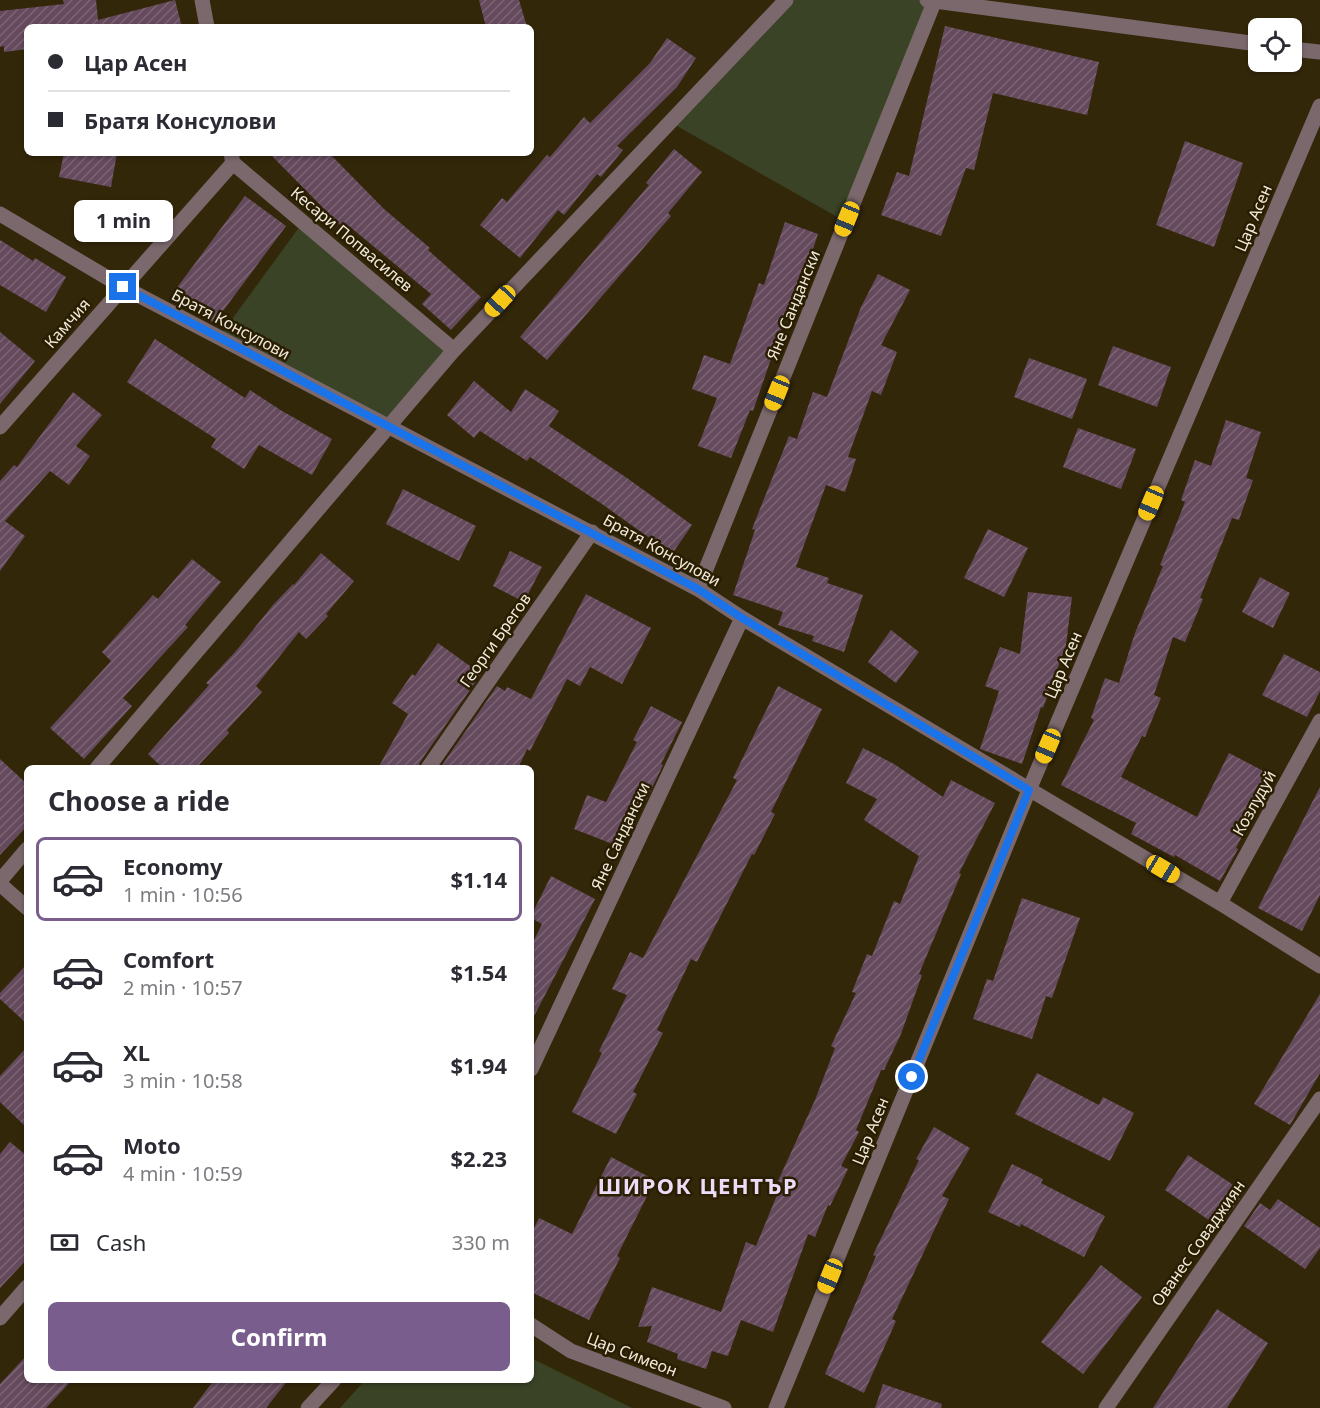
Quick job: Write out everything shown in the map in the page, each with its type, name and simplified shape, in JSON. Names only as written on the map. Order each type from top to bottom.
[{"type":"street","points":[[202,0],[206,24]]},
{"type":"street","points":[[100,765],[454,350],[786,0]]},
{"type":"street","points":[[932,1],[1248,43]]},
{"type":"street","name":"Яне Сандански","points":[[698,589],[932,1]]},
{"type":"street","points":[[1302,50],[1320,52]]},
{"type":"street","name":"Цар Асен","points":[[776,1408],[1029,790],[1320,106]]},
{"type":"street","name":"Кесари Попвасилев","points":[[232,158],[454,350]]},
{"type":"street","name":"Камчия","points":[[0,427],[232,158]]},
{"type":"street","name":"Братя Консулови","points":[[0,214],[123,287],[698,589],[742,618],[1220,903],[1320,966]]},
{"type":"street","name":"Георги Брегов","points":[[430,765],[592,532]]},
{"type":"street","name":"Яне Сандански","points":[[534,1063],[742,618]]},
{"type":"street","name":"Козлудуй","points":[[1220,903],[1320,721]]},
{"type":"street","points":[[24,853],[0,882],[24,905]]},
{"type":"street","name":"Ованес Соваджиян","points":[[1106,1408],[1320,1099]]},
{"type":"street","points":[[0,1318],[24,1290]]},
{"type":"street","name":"Цар Симеон","points":[[534,1327],[571,1351],[724,1408]]},
{"type":"street","points":[[308,1408],[331,1383]]},
{"type":"green space","points":[[786,0],[927,0],[846,222],[670,122]]},
{"type":"green space","points":[[303,222],[454,350],[389,428],[219,337]]},
{"type":"green space","points":[[534,1359],[632,1408],[340,1408],[362,1383],[534,1383]]},
{"type":"building","points":[[63,0],[96,0],[98,20],[175,0],[181,24],[24,24],[24,49],[4,52],[4,46],[0,47],[0,11],[64,4]]},
{"type":"building","points":[[479,0],[519,0],[526,24],[485,24]]},
{"type":"building","points":[[945,26],[1099,62],[1087,115],[993,93],[974,170],[966,168],[941,236],[881,215],[897,172],[909,176]]},
{"type":"building","points":[[667,38],[696,58],[677,87],[617,146],[623,150],[601,177],[597,174],[564,215],[558,210],[520,258],[480,225],[502,198],[507,202],[547,155],[550,157],[584,117],[590,123],[650,63]]},
{"type":"building","points":[[1185,141],[1243,163],[1214,247],[1156,225]]},
{"type":"building","points":[[674,149],[702,172],[668,213],[671,216],[547,360],[520,337],[649,185],[646,183]]},
{"type":"building","points":[[63,156],[116,156],[111,187],[59,177]]},
{"type":"building","points":[[272,156],[332,156],[384,209],[430,248],[428,250],[481,297],[451,330],[422,304],[431,294],[349,226],[345,230]]},
{"type":"building","points":[[245,196],[286,226],[214,323],[173,293]]},
{"type":"building","points":[[785,222],[818,234],[806,270],[802,269],[753,411],[750,410],[731,458],[698,446],[717,398],[692,389],[704,355],[730,364],[759,283],[764,285]]},
{"type":"building","points":[[0,240],[33,261],[35,258],[66,277],[46,312],[0,285]]},
{"type":"building","points":[[878,274],[910,290],[881,345],[897,352],[881,395],[872,391],[848,457],[856,459],[845,492],[826,485],[796,567],[829,578],[827,583],[863,595],[844,652],[812,641],[814,636],[778,625],[783,612],[733,595],[755,530],[752,529],[789,436],[797,439],[813,392],[827,397],[861,307]]},
{"type":"building","points":[[0,332],[35,361],[0,404]]},
{"type":"building","points":[[155,339],[245,398],[250,390],[332,439],[312,475],[259,445],[244,469],[211,447],[216,439],[127,382]]},
{"type":"building","points":[[1113,346],[1171,367],[1157,407],[1098,385]]},
{"type":"building","points":[[1029,358],[1087,379],[1072,419],[1014,397]]},
{"type":"building","points":[[474,381],[511,412],[525,389],[559,411],[549,426],[692,525],[672,554],[602,504],[530,457],[527,461],[480,431],[474,438],[447,415]]},
{"type":"building","points":[[73,392],[102,415],[76,446],[90,456],[69,485],[50,471],[5,521],[25,536],[0,571],[0,481],[14,465],[17,467]]},
{"type":"building","points":[[1226,420],[1261,432],[1246,478],[1253,480],[1239,520],[1232,518],[1185,642],[1173,637],[1154,695],[1161,698],[1145,737],[1142,736],[1121,777],[1197,817],[1229,753],[1273,776],[1220,881],[1175,855],[1174,857],[1131,834],[1136,823],[1061,785],[1094,720],[1091,718],[1105,678],[1119,683],[1135,633],[1163,566],[1160,565],[1185,502],[1181,500],[1195,460],[1211,466]]},
{"type":"building","points":[[1078,428],[1136,449],[1121,489],[1063,467]]},
{"type":"building","points":[[403,489],[476,526],[459,561],[386,524]]},
{"type":"building","points":[[988,529],[1028,548],[1004,597],[964,578]]},
{"type":"building","points":[[510,551],[542,567],[524,602],[493,586]]},
{"type":"building","points":[[321,553],[354,581],[326,614],[328,616],[306,639],[299,632],[256,686],[262,692],[227,730],[229,733],[199,765],[160,765],[148,754],[209,685],[206,683],[236,651],[273,605],[294,585]]},
{"type":"building","points":[[192,559],[221,582],[185,625],[188,627],[123,698],[132,706],[84,759],[50,728],[111,661],[102,652],[153,595],[158,599]]},
{"type":"building","points":[[1260,577],[1290,593],[1273,628],[1242,612]]},
{"type":"building","points":[[1028,592],[1072,597],[1066,645],[1043,708],[1041,707],[1022,764],[980,749],[999,691],[985,686],[1000,647],[1020,654]]},
{"type":"building","points":[[586,594],[651,628],[622,684],[590,667],[580,686],[567,679],[530,751],[527,749],[519,765],[442,765],[497,686],[505,691],[507,687],[531,699]]},
{"type":"building","points":[[891,630],[919,652],[896,683],[868,662]]},
{"type":"building","points":[[438,643],[481,674],[419,765],[380,765],[408,714],[392,703],[412,674],[415,676]]},
{"type":"building","points":[[1284,654],[1320,672],[1320,691],[1307,717],[1262,695]]},
{"type":"building","points":[[778,686],[822,709],[771,812],[775,814],[754,855],[752,854],[697,962],[691,959],[657,1030],[663,1033],[633,1092],[637,1094],[616,1134],[572,1112],[602,1053],[599,1051],[627,995],[612,989],[630,952],[643,958],[737,780],[733,778]]},
{"type":"building","points":[[651,706],[682,722],[646,800],[642,798],[623,848],[574,829],[587,795],[606,802],[637,742],[633,740]]},
{"type":"building","points":[[863,748],[894,764],[943,797],[951,780],[995,803],[959,873],[961,874],[919,974],[922,975],[901,1034],[884,1070],[881,1070],[856,1130],[859,1132],[841,1166],[848,1169],[830,1206],[828,1205],[815,1237],[808,1234],[773,1332],[741,1320],[728,1356],[712,1351],[706,1369],[677,1359],[678,1354],[647,1342],[652,1326],[638,1327],[652,1287],[721,1312],[746,1242],[756,1246],[782,1183],[778,1181],[815,1100],[835,1048],[831,1046],[856,993],[852,992],[867,954],[872,956],[894,901],[900,904],[919,856],[864,820],[877,799],[846,783]]},
{"type":"building","points":[[0,759],[24,781],[24,829],[0,855]]},
{"type":"building","points":[[1320,787],[1320,895],[1302,931],[1258,908]]},
{"type":"building","points":[[551,876],[595,899],[534,1016],[534,940],[542,924],[534,920],[534,910]]},
{"type":"building","points":[[1022,898],[1080,918],[1052,998],[1046,996],[1032,1039],[973,1019],[987,979],[993,981]]},
{"type":"building","points":[[24,967],[24,1021],[0,999],[0,993]]},
{"type":"building","points":[[1320,994],[1320,1073],[1290,1125],[1254,1104]]},
{"type":"building","points":[[24,1050],[24,1125],[0,1102],[0,1076]]},
{"type":"building","points":[[1037,1073],[1099,1105],[1103,1097],[1134,1113],[1110,1161],[1015,1114]]},
{"type":"building","points":[[934,1127],[970,1148],[942,1196],[949,1199],[892,1319],[896,1321],[864,1393],[825,1374],[876,1256],[873,1255],[919,1160],[916,1159]]},
{"type":"building","points":[[10,1142],[24,1154],[24,1262],[0,1288],[0,1154]]},
{"type":"building","points":[[1188,1155],[1244,1192],[1228,1215],[1224,1213],[1216,1225],[1165,1190]]},
{"type":"building","points":[[611,1157],[655,1180],[617,1256],[620,1258],[589,1320],[534,1293],[534,1228],[539,1218],[572,1234]]},
{"type":"building","points":[[1012,1164],[1043,1179],[1041,1183],[1105,1216],[1084,1257],[1021,1224],[1020,1227],[988,1212]]},
{"type":"building","points":[[1278,1199],[1320,1228],[1320,1248],[1305,1269],[1244,1226],[1260,1203],[1270,1210]]},
{"type":"building","points":[[1101,1265],[1142,1297],[1083,1374],[1041,1342]]},
{"type":"building","points":[[1217,1309],[1268,1343],[1227,1408],[1153,1408]]},
{"type":"building","points":[[24,1358],[24,1383],[69,1383],[46,1408],[0,1408],[0,1384]]},
{"type":"building","points":[[212,1383],[286,1383],[266,1408],[193,1408]]},
{"type":"building","points":[[883,1384],[942,1404],[941,1408],[875,1408]]},
{"type":"district","name":"ШИРОК ЦЕНТЪР","points":[[698,1186]]},
{"type":"route","points":[[123,287],[698,589],[742,618],[1029,790],[912,1077]]}]
